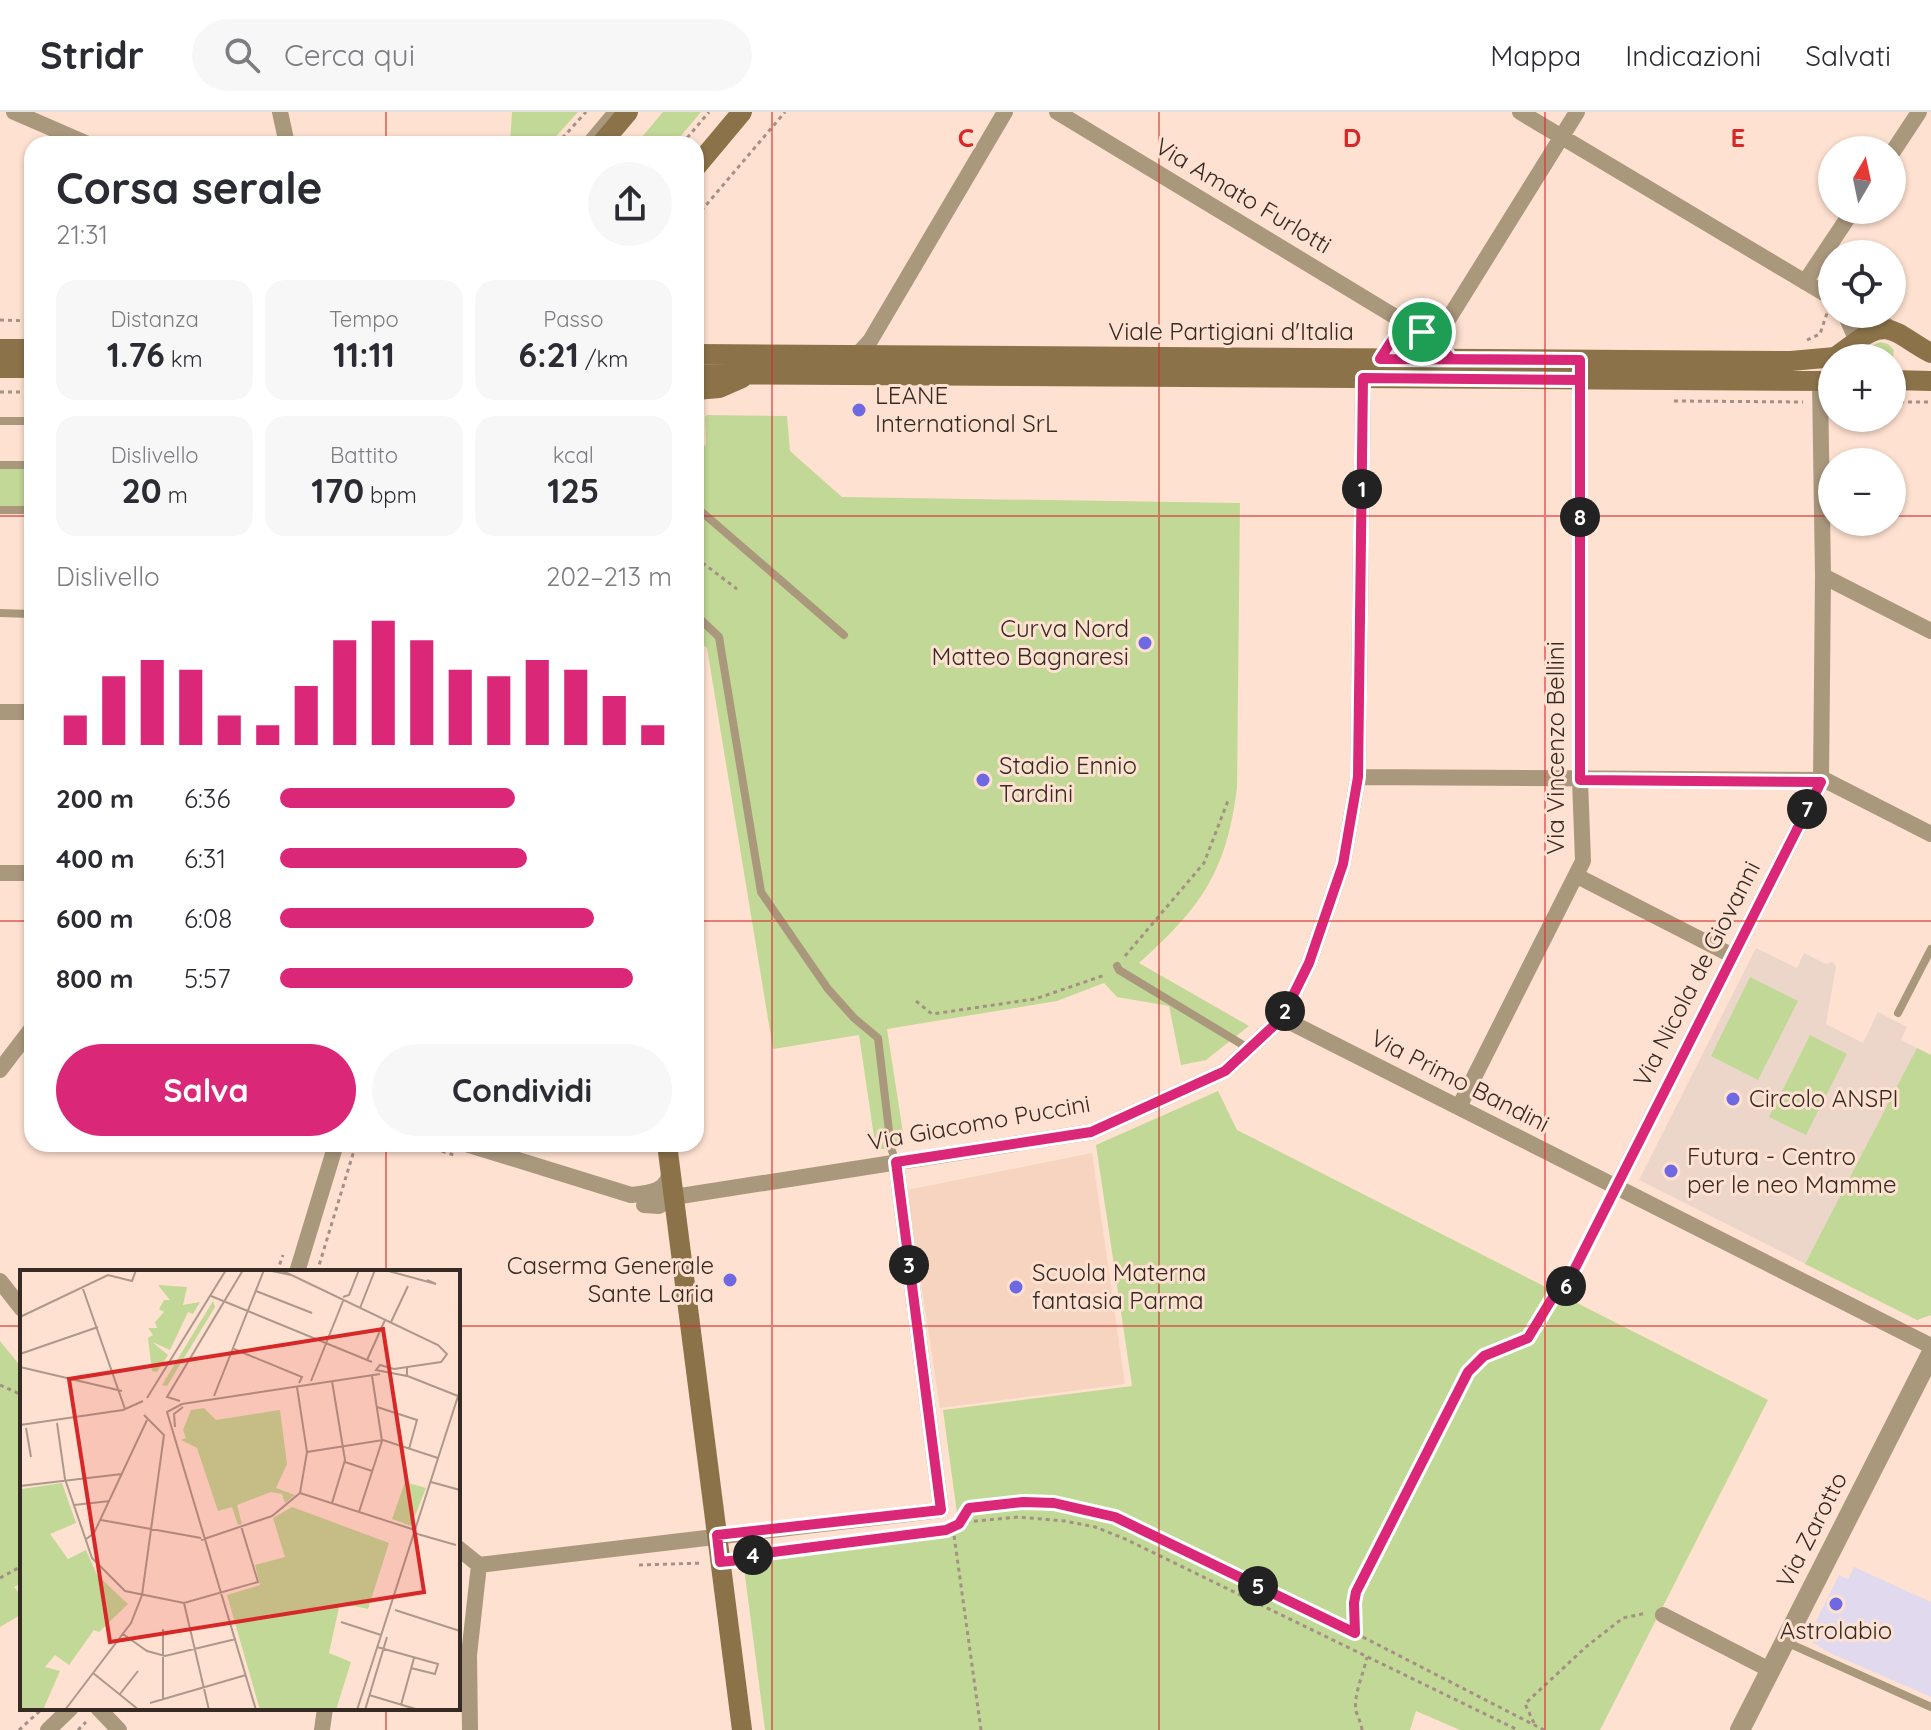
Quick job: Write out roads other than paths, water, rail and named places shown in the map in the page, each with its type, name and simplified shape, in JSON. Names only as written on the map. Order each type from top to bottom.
[{"type":"main road","points":[[608,136],[628,112]]},
{"type":"main road","points":[[704,157],[742,112]]},
{"type":"main road","name":"Viale Partigiani d'Italia","points":[[1860,344],[1870,330],[1881,328],[1901,335]]},
{"type":"main road","points":[[1901,335],[1931,353]]},
{"type":"main road","points":[[0,349],[24,349]]},
{"type":"main road","name":"Viale Partigiani d'Italia","points":[[704,354],[1451,359],[1580,370],[1818,382]]},
{"type":"main road","name":"Viale Partigiani d'Italia","points":[[704,374],[1363,378],[1818,359]]},
{"type":"main road","points":[[0,368],[24,368]]},
{"type":"main road","points":[[704,389],[719,388],[743,377],[765,375]]},
{"type":"main road","points":[[1906,380],[1931,381]]},
{"type":"main road","points":[[668,1152],[742,1730]]},
{"type":"street","points":[[14,112],[70,136]]},
{"type":"street","points":[[280,112],[285,136]]},
{"type":"street","points":[[856,356],[870,341],[1005,112]]},
{"type":"street","name":"Via Amato Furlotti","points":[[1057,112],[1404,322],[1422,332],[1442,329]]},
{"type":"street","points":[[1520,112],[1818,290]]},
{"type":"street","points":[[1451,359],[1436,339],[1577,112]]},
{"type":"street","points":[[1903,136],[1919,112]]},
{"type":"street","points":[[1805,282],[1844,224]]},
{"type":"street","points":[[1380,359],[1404,322]]},
{"type":"street","points":[[1890,328],[1901,335]]},
{"type":"street","name":"Via Vincenzo Bellini","points":[[1459,1107],[1583,861],[1580,780],[1580,370]]},
{"type":"street","name":"Via Giacomo Puccini","points":[[644,1205],[659,1206],[674,1197],[1091,1132],[1225,1071],[1282,1018],[1309,963],[1343,864],[1358,777],[1363,378]]},
{"type":"street","points":[[1821,782],[1825,432]]},
{"type":"street","points":[[1823,576],[1931,631]]},
{"type":"street","points":[[0,712],[24,712]]},
{"type":"street","points":[[1358,777],[1825,780],[1931,834]]},
{"type":"street","name":"Via Nicola de Giovanni","points":[[1616,1187],[1821,782]]},
{"type":"street","points":[[0,873],[24,873]]},
{"type":"street","points":[[1577,876],[1733,956]]},
{"type":"street","name":"Via Primo Bandini","points":[[1282,1018],[1931,1346]]},
{"type":"street","points":[[0,1070],[24,1038]]},
{"type":"street","points":[[298,1270],[334,1152]]},
{"type":"street","points":[[491,1152],[628,1195],[670,1224],[680,1244]]},
{"type":"street","points":[[460,1550],[479,1565],[941,1510],[896,1162]]},
{"type":"street","points":[[628,1195],[644,1195],[658,1190],[667,1182],[670,1169]]},
{"type":"street","points":[[0,1281],[20,1306]]},
{"type":"street","name":"Via Zarotto","points":[[1740,1730],[1929,1364]]},
{"type":"street","points":[[470,1730],[469,1655],[479,1565]]},
{"type":"street","points":[[1663,1615],[1770,1670]]},
{"type":"street","points":[[48,1730],[69,1710]]},
{"type":"street","points":[[100,1710],[119,1730]]},
{"type":"street","points":[[322,1730],[325,1710]]},
{"type":"lane","points":[[591,136],[611,112]]},
{"type":"lane","points":[[0,421],[24,421]]},
{"type":"lane","points":[[0,465],[24,465]]},
{"type":"lane","points":[[0,510],[24,510]]},
{"type":"lane","points":[[704,514],[844,635]]},
{"type":"lane","points":[[0,613],[24,614]]},
{"type":"lane","points":[[704,623],[719,637],[761,892],[828,989],[854,1018],[878,1038],[891,1148],[896,1162]]},
{"type":"lane","points":[[1898,1013],[1931,949]]},
{"type":"lane","points":[[1117,966],[1248,1048]]},
{"type":"lane","points":[[1564,1290],[1616,1187]]},
{"type":"lane","points":[[1785,1641],[1931,1707]]},
{"type":"place","name":"LEANE International SrL","points":[[859,410]]},
{"type":"place","name":"Curva Nord Matteo Bagnaresi","points":[[1145,643]]},
{"type":"place","name":"Stadio Ennio Tardini","points":[[983,780]]},
{"type":"place","name":"Circolo ANSPI","points":[[1733,1099]]},
{"type":"place","name":"Futura - Centro per le neo Mamme","points":[[1671,1171]]},
{"type":"place","name":"Caserma Generale Sante Laria","points":[[730,1280]]},
{"type":"place","name":"Scuola Materna fantasia Parma","points":[[1016,1287]]},
{"type":"place","name":"Astrolabio","points":[[1836,1604]]}]
